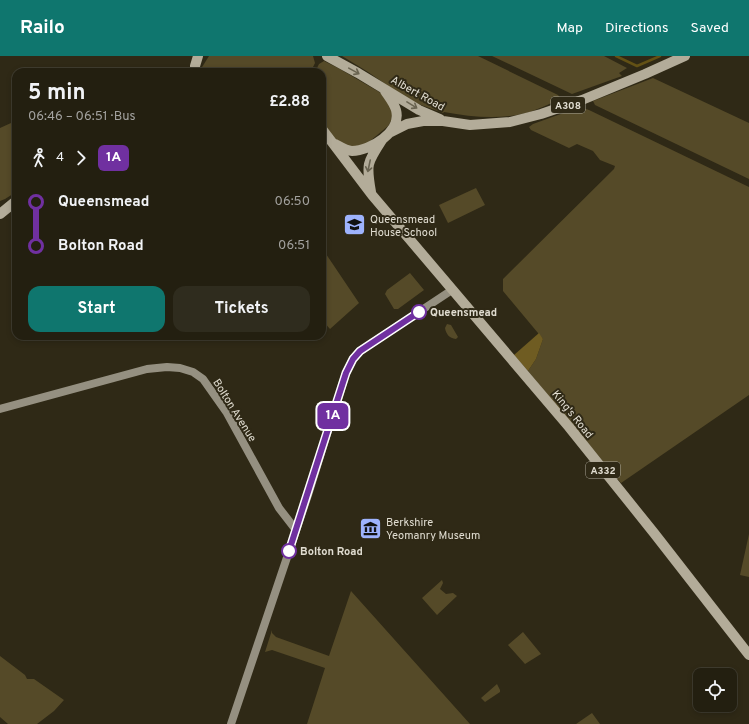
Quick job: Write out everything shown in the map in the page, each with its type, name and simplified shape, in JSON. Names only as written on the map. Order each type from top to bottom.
[{"type":"main road","name":"Albert Road","points":[[327,56],[382,86],[419,110],[444,121]]},
{"type":"main road","name":"Albert Road","points":[[382,140],[391,132],[407,124],[422,121],[444,121],[470,125],[499,124],[541,114],[582,100],[685,56]]},
{"type":"main road","points":[[191,68],[198,57]]},
{"type":"main road","points":[[196,68],[198,57]]},
{"type":"main road","points":[[382,86],[392,100],[396,110],[396,116],[391,132]]},
{"type":"main road","name":"King's Road","points":[[326,134],[372,195],[573,433],[749,655]]},
{"type":"main road","points":[[333,143],[350,151],[364,149],[382,140]]},
{"type":"main road","name":"King's Road","points":[[372,195],[368,165],[382,140]]},
{"type":"main road","points":[[0,214],[12,204]]},
{"type":"street","points":[[232,724],[346,373],[353,359],[360,351],[452,290]]},
{"type":"street","name":"Bolton Avenue","points":[[0,409],[147,369],[167,367],[180,368],[193,372],[203,379],[213,391],[227,413],[279,508],[296,530]]},
{"type":"shaded area","points":[[209,56],[313,56],[315,63],[312,68],[202,68]]},
{"type":"shaded area","points":[[342,56],[478,56],[558,95],[561,99],[530,112],[516,115],[485,117],[443,113],[410,101]]},
{"type":"shaded area","points":[[492,56],[604,56],[627,68],[619,73],[622,76],[572,94]]},
{"type":"shaded area","points":[[324,61],[386,96],[393,110],[391,121],[388,126],[364,146],[356,149],[335,140],[326,128],[326,68],[317,68],[319,64]]},
{"type":"shaded area","points":[[653,78],[749,123],[749,179],[595,105],[593,101]]},
{"type":"shaded area","points":[[580,107],[749,187],[749,395],[621,483],[528,371],[536,359],[543,339],[503,291],[503,279],[614,169],[615,166],[600,160],[593,151],[577,144],[569,148],[531,130],[529,127],[533,124]]},
{"type":"shaded area","points":[[11,123],[12,126],[12,195],[0,201],[0,128]]},
{"type":"shaded area","points":[[476,188],[485,205],[448,223],[439,205]]},
{"type":"shaded area","points":[[326,254],[359,303],[330,329],[326,324]]},
{"type":"shaded area","points":[[410,273],[424,290],[398,309],[394,309],[385,294],[387,290]]},
{"type":"shaded area","points":[[447,324],[451,325],[458,337],[456,339],[451,338],[447,334],[445,328]]},
{"type":"shaded area","points":[[539,333],[543,339],[536,359],[528,371],[514,355]]},
{"type":"shaded area","points":[[749,534],[749,577],[740,575]]},
{"type":"shaded area","points":[[442,580],[443,583],[440,589],[446,594],[453,593],[457,596],[437,615],[422,598]]},
{"type":"shaded area","points":[[351,591],[470,724],[307,724],[325,668],[272,650],[265,652],[272,630],[272,633],[276,637],[329,656]]},
{"type":"shaded area","points":[[523,632],[541,654],[525,664],[508,645]]},
{"type":"shaded area","points":[[0,656],[25,675],[27,679],[34,679],[64,700],[54,711],[37,724],[8,724],[0,717]]},
{"type":"shaded area","points":[[497,684],[500,692],[485,702],[481,698]]},
{"type":"shaded area","points":[[592,713],[600,724],[576,724]]},
{"type":"waterway","points":[[616,56],[637,66],[660,56]]},
{"type":"bus line","name":"1A","points":[[289,551],[346,373],[353,359],[360,351],[419,312]]},
{"type":"place","name":"Queensmead House School","points":[[354,225]]},
{"type":"place","name":"Queensmead","points":[[419,312]]},
{"type":"place","name":"Berkshire Yeomanry Museum","points":[[370,528]]},
{"type":"place","name":"Bolton Road","points":[[289,551]]}]
